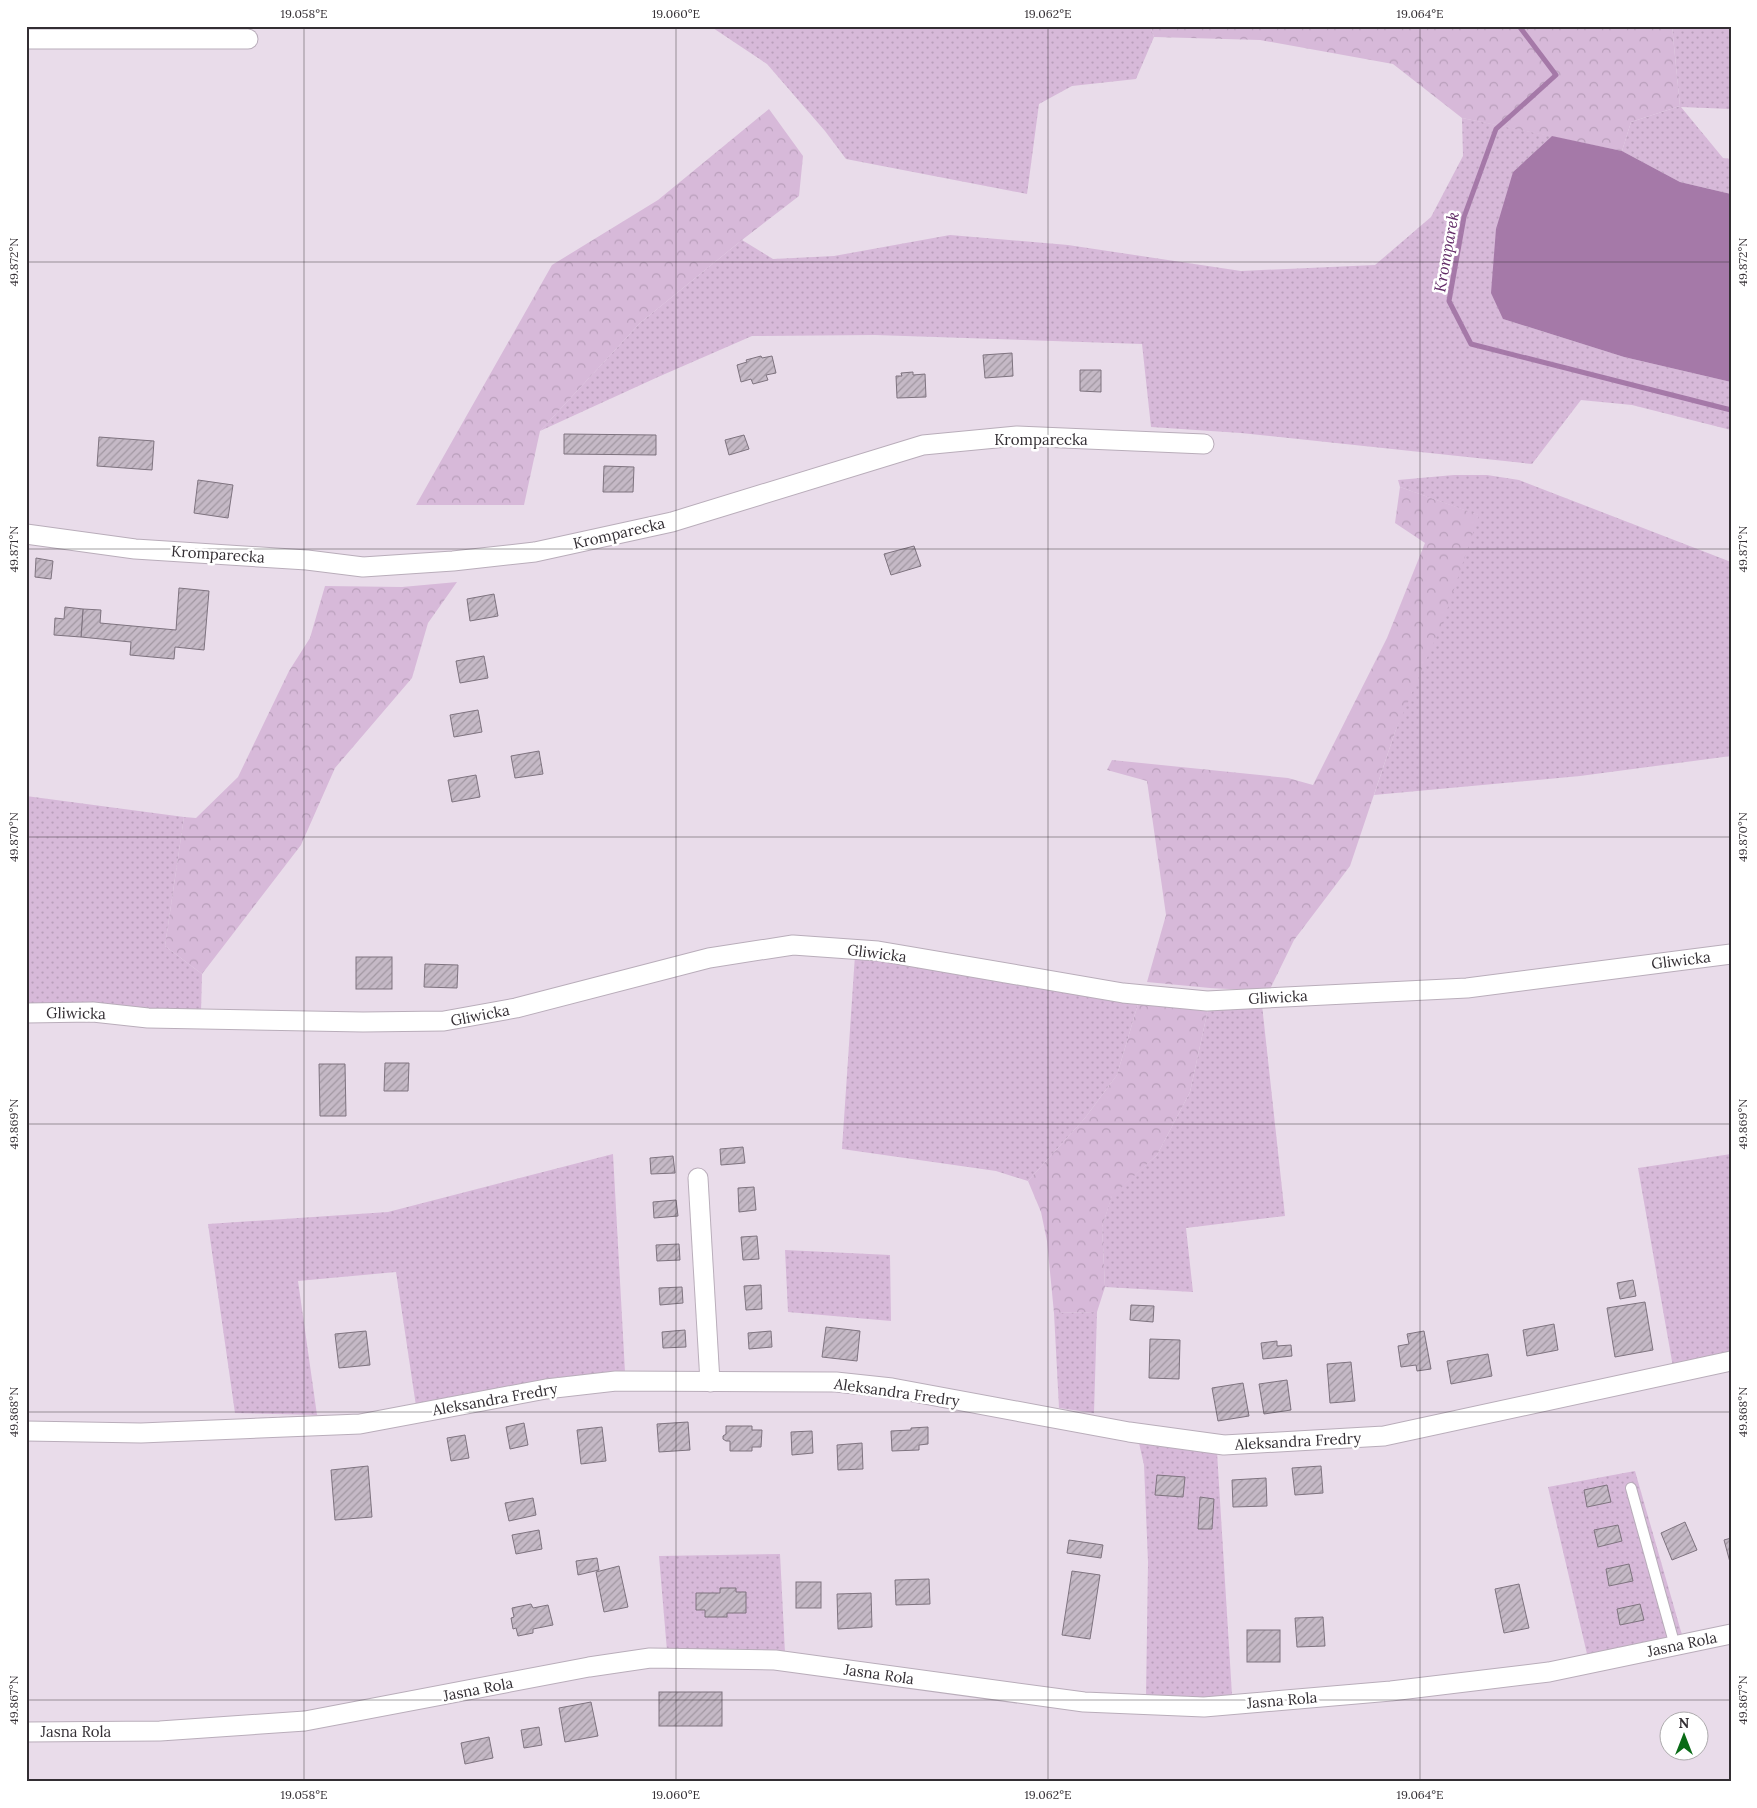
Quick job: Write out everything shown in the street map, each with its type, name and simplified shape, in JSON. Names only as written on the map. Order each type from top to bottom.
[{"type":"street","points":[[34,34],[248,32]]},
{"type":"street","name":"Kromparecka","points":[[26,534],[135,549],[307,560],[363,567],[453,561],[535,552],[663,524],[923,445],[1017,436],[1204,444]]},
{"type":"street","name":"Gliwicka","points":[[26,1013],[93,1012],[148,1018],[444,1022],[516,1008],[710,958],[793,945],[878,951],[1123,993],[1207,1001],[1468,988],[1731,954]]},
{"type":"street","points":[[698,1178],[710,1382]]},
{"type":"street","name":"Aleksandra Fredry","points":[[26,1431],[141,1433],[360,1424],[546,1389],[616,1381],[836,1382],[892,1388],[1129,1432],[1224,1445],[1384,1436],[1731,1361]]},
{"type":"street","name":"Jasna Rola","points":[[26,1732],[160,1731],[305,1722],[589,1667],[650,1658],[775,1660],[1084,1702],[1204,1707],[1391,1691],[1550,1672],[1731,1634]]},
{"type":"lane","points":[[1631,1488],[1675,1646]]},
{"type":"green space","points":[[710,26],[1150,26],[1154,37],[1136,79],[1072,86],[1039,104],[1027,194],[846,159],[825,131],[767,64]]},
{"type":"green space","points":[[1150,26],[1672,26],[1680,106],[1631,122],[1622,151],[1462,118],[1393,64],[1260,40],[1154,37]]},
{"type":"green space","points":[[1672,26],[1731,26],[1731,109],[1681,107],[1723,158],[1731,159],[1731,194],[1680,182],[1622,151],[1631,122],[1680,106]]},
{"type":"green space","points":[[769,109],[803,156],[799,196],[640,323],[540,431],[524,505],[416,505],[552,265],[658,200]]},
{"type":"green space","points":[[1462,118],[1552,136],[1513,172],[1503,319],[1624,357],[1731,382],[1731,430],[1632,405],[1581,400],[1532,464],[1241,433],[1151,427],[1142,344],[875,335],[752,336],[540,431],[640,323],[742,240],[773,259],[834,256],[950,235],[1068,245],[1241,271],[1375,265],[1431,217],[1463,156]]},
{"type":"green space","points":[[1454,475],[1487,475],[1519,480],[1731,562],[1731,756],[1580,776],[1374,795],[1395,732],[1478,515],[1400,487],[1398,480]]},
{"type":"green space","points":[[1400,487],[1479,515],[1444,619],[1395,732],[1350,866],[1294,940],[1269,991],[1147,982],[1166,915],[1147,781],[1107,770],[1112,760],[1288,778],[1313,785],[1387,638],[1425,543],[1395,523]]},
{"type":"green space","points":[[457,582],[428,623],[412,678],[335,768],[301,845],[202,974],[165,946],[184,817],[196,818],[238,777],[289,671],[310,638],[325,586],[402,587]]},
{"type":"green space","points":[[26,796],[184,817],[165,946],[202,974],[201,1012],[26,1007]]},
{"type":"green space","points":[[855,955],[1138,1004],[1117,1075],[1085,1118],[1028,1181],[996,1171],[842,1149]]},
{"type":"green space","points":[[1138,1004],[1208,1009],[1190,1092],[1157,1155],[1112,1196],[1102,1227],[1105,1287],[1097,1312],[1054,1313],[1047,1241],[1041,1212],[1028,1181],[1085,1118],[1117,1075]]},
{"type":"green space","points":[[1262,1005],[1285,1216],[1186,1228],[1193,1292],[1105,1287],[1102,1227],[1112,1195],[1157,1155],[1190,1092],[1208,1009]]},
{"type":"green space","points":[[613,1154],[625,1372],[552,1378],[416,1406],[396,1272],[298,1281],[317,1415],[235,1413],[208,1224],[388,1212]]},
{"type":"green space","points":[[1731,1154],[1731,1356],[1673,1367],[1638,1168]]},
{"type":"green space","points":[[785,1250],[890,1255],[891,1321],[788,1312]]},
{"type":"green space","points":[[1097,1312],[1094,1413],[1059,1408],[1054,1313]]},
{"type":"green space","points":[[1139,1443],[1217,1452],[1232,1695],[1196,1698],[1146,1696],[1148,1562],[1144,1465]]},
{"type":"green space","points":[[1635,1471],[1682,1635],[1587,1654],[1548,1487]]},
{"type":"green space","points":[[780,1554],[785,1653],[667,1651],[659,1556]]},
{"type":"shaded area","points":[[1552,136],[1622,151],[1680,182],[1731,194],[1731,382],[1624,357],[1503,319],[1491,293],[1496,229],[1513,172]]},
{"type":"building","points":[[1012,353],[1013,376],[985,378],[983,355]]},
{"type":"building","points":[[761,356],[762,358],[772,356],[776,373],[766,375],[768,380],[753,384],[751,379],[741,382],[737,365],[747,362],[746,360]]},
{"type":"building","points":[[1080,370],[1101,370],[1101,392],[1080,391]]},
{"type":"building","points":[[913,372],[913,375],[925,374],[926,397],[897,398],[896,376],[902,376],[901,373]]},
{"type":"building","points":[[564,434],[656,435],[656,455],[564,454]]},
{"type":"building","points":[[744,435],[749,449],[729,455],[725,440]]},
{"type":"building","points":[[99,437],[154,441],[152,470],[97,466]]},
{"type":"building","points":[[604,466],[634,467],[633,492],[603,492]]},
{"type":"building","points":[[198,480],[233,485],[228,518],[194,513]]},
{"type":"building","points":[[914,546],[921,566],[891,575],[884,554]]},
{"type":"building","points":[[36,558],[53,561],[51,579],[35,577]]},
{"type":"building","points":[[179,588],[209,591],[204,650],[175,647],[174,659],[130,655],[131,642],[81,637],[83,609],[101,610],[100,623],[176,630]]},
{"type":"building","points":[[494,594],[498,616],[470,621],[467,599]]},
{"type":"building","points":[[65,607],[83,609],[81,637],[54,635],[55,618],[64,619]]},
{"type":"building","points":[[484,656],[488,678],[460,683],[456,661]]},
{"type":"building","points":[[478,710],[482,732],[454,737],[450,715]]},
{"type":"building","points":[[539,751],[543,774],[515,778],[511,756]]},
{"type":"building","points":[[476,775],[480,797],[452,802],[448,780]]},
{"type":"building","points":[[356,957],[392,957],[392,989],[356,989]]},
{"type":"building","points":[[425,964],[458,965],[457,988],[424,987]]},
{"type":"building","points":[[385,1063],[409,1063],[408,1091],[384,1091]]},
{"type":"building","points":[[319,1064],[345,1064],[346,1116],[320,1116]]},
{"type":"building","points":[[743,1147],[745,1163],[721,1165],[720,1149]]},
{"type":"building","points":[[673,1156],[675,1173],[651,1174],[650,1158]]},
{"type":"building","points":[[754,1187],[756,1210],[739,1212],[738,1188]]},
{"type":"building","points":[[676,1200],[678,1216],[654,1218],[653,1202]]},
{"type":"building","points":[[757,1236],[759,1259],[743,1260],[741,1237]]},
{"type":"building","points":[[679,1244],[680,1260],[657,1261],[656,1245]]},
{"type":"building","points":[[1633,1280],[1636,1296],[1620,1299],[1617,1283]]},
{"type":"building","points":[[761,1285],[762,1309],[746,1310],[744,1286]]},
{"type":"building","points":[[682,1287],[683,1303],[660,1305],[659,1288]]},
{"type":"building","points":[[1645,1302],[1653,1350],[1615,1357],[1607,1308]]},
{"type":"building","points":[[1131,1305],[1154,1306],[1153,1322],[1130,1320]]},
{"type":"building","points":[[1554,1324],[1558,1350],[1527,1356],[1523,1330]]},
{"type":"building","points":[[826,1327],[860,1331],[857,1361],[822,1357]]},
{"type":"building","points":[[685,1330],[686,1347],[663,1348],[662,1332]]},
{"type":"building","points":[[366,1331],[370,1365],[339,1368],[335,1334]]},
{"type":"building","points":[[771,1331],[772,1347],[749,1349],[748,1333]]},
{"type":"building","points":[[1424,1331],[1431,1369],[1417,1371],[1416,1365],[1401,1367],[1398,1346],[1409,1344],[1407,1334]]},
{"type":"building","points":[[1150,1339],[1180,1340],[1179,1379],[1149,1378]]},
{"type":"building","points":[[1277,1341],[1277,1346],[1291,1345],[1292,1356],[1263,1359],[1261,1343]]},
{"type":"building","points":[[1488,1354],[1492,1376],[1451,1384],[1447,1361]]},
{"type":"building","points":[[1351,1362],[1355,1401],[1330,1403],[1327,1364]]},
{"type":"building","points":[[1287,1380],[1291,1410],[1264,1414],[1259,1384]]},
{"type":"building","points":[[1243,1383],[1249,1416],[1218,1421],[1212,1388]]},
{"type":"building","points":[[688,1422],[690,1450],[659,1452],[657,1424]]},
{"type":"building","points":[[524,1423],[528,1445],[510,1449],[506,1427]]},
{"type":"building","points":[[726,1426],[752,1426],[752,1430],[762,1430],[761,1447],[752,1447],[752,1451],[730,1451],[730,1441],[723,1439],[723,1436],[726,1434]]},
{"type":"building","points":[[602,1427],[606,1461],[581,1464],[577,1430]]},
{"type":"building","points":[[928,1427],[928,1444],[919,1445],[919,1450],[892,1451],[891,1431]]},
{"type":"building","points":[[812,1431],[813,1453],[792,1455],[791,1432]]},
{"type":"building","points":[[465,1435],[469,1458],[451,1461],[447,1438]]},
{"type":"building","points":[[862,1443],[863,1469],[838,1470],[837,1445]]},
{"type":"building","points":[[368,1466],[372,1517],[335,1520],[331,1470]]},
{"type":"building","points":[[1321,1466],[1323,1493],[1295,1495],[1292,1468]]},
{"type":"building","points":[[1157,1475],[1185,1477],[1183,1497],[1155,1495]]},
{"type":"building","points":[[1266,1478],[1267,1506],[1233,1507],[1232,1480]]},
{"type":"building","points":[[1607,1485],[1611,1502],[1587,1507],[1584,1490]]},
{"type":"building","points":[[1200,1497],[1214,1499],[1212,1529],[1198,1529]]},
{"type":"building","points":[[533,1498],[536,1515],[509,1521],[505,1503]]},
{"type":"building","points":[[1685,1522],[1697,1550],[1672,1560],[1661,1533]]},
{"type":"building","points":[[1618,1525],[1622,1541],[1598,1547],[1594,1530]]},
{"type":"building","points":[[539,1530],[542,1549],[516,1554],[512,1535]]},
{"type":"building","points":[[1731,1538],[1731,1566],[1724,1540]]},
{"type":"building","points":[[1069,1540],[1103,1545],[1101,1558],[1067,1553]]},
{"type":"building","points":[[597,1558],[599,1570],[578,1575],[576,1561]]},
{"type":"building","points":[[1629,1564],[1633,1581],[1609,1586],[1606,1569]]},
{"type":"building","points":[[619,1566],[628,1607],[604,1612],[596,1572]]},
{"type":"building","points":[[1072,1571],[1100,1575],[1090,1639],[1062,1635]]},
{"type":"building","points":[[929,1579],[930,1604],[896,1605],[895,1580]]},
{"type":"building","points":[[796,1582],[821,1582],[821,1608],[796,1608]]},
{"type":"building","points":[[1519,1584],[1529,1628],[1504,1633],[1495,1589]]},
{"type":"building","points":[[720,1588],[736,1588],[736,1592],[746,1592],[746,1613],[727,1613],[727,1617],[705,1617],[705,1610],[696,1610],[696,1593],[720,1593]]},
{"type":"building","points":[[871,1593],[872,1627],[838,1629],[837,1594]]},
{"type":"building","points":[[531,1604],[533,1608],[548,1605],[553,1625],[533,1629],[533,1633],[518,1636],[516,1628],[513,1629],[511,1618],[514,1617],[512,1608]]},
{"type":"building","points":[[1640,1604],[1644,1620],[1620,1625],[1617,1609]]},
{"type":"building","points":[[1323,1617],[1325,1646],[1297,1647],[1295,1618]]},
{"type":"building","points":[[1247,1630],[1280,1630],[1280,1662],[1247,1662]]},
{"type":"building","points":[[659,1692],[722,1692],[722,1726],[659,1726]]},
{"type":"building","points":[[591,1702],[598,1736],[565,1742],[559,1708]]},
{"type":"building","points":[[539,1727],[542,1745],[524,1748],[521,1730]]},
{"type":"building","points":[[489,1737],[493,1758],[465,1764],[461,1743]]},
{"type":"waterway","name":"Kromparek","points":[[1519,26],[1556,75],[1496,129],[1464,217],[1449,301],[1471,344],[1731,410]]}]
